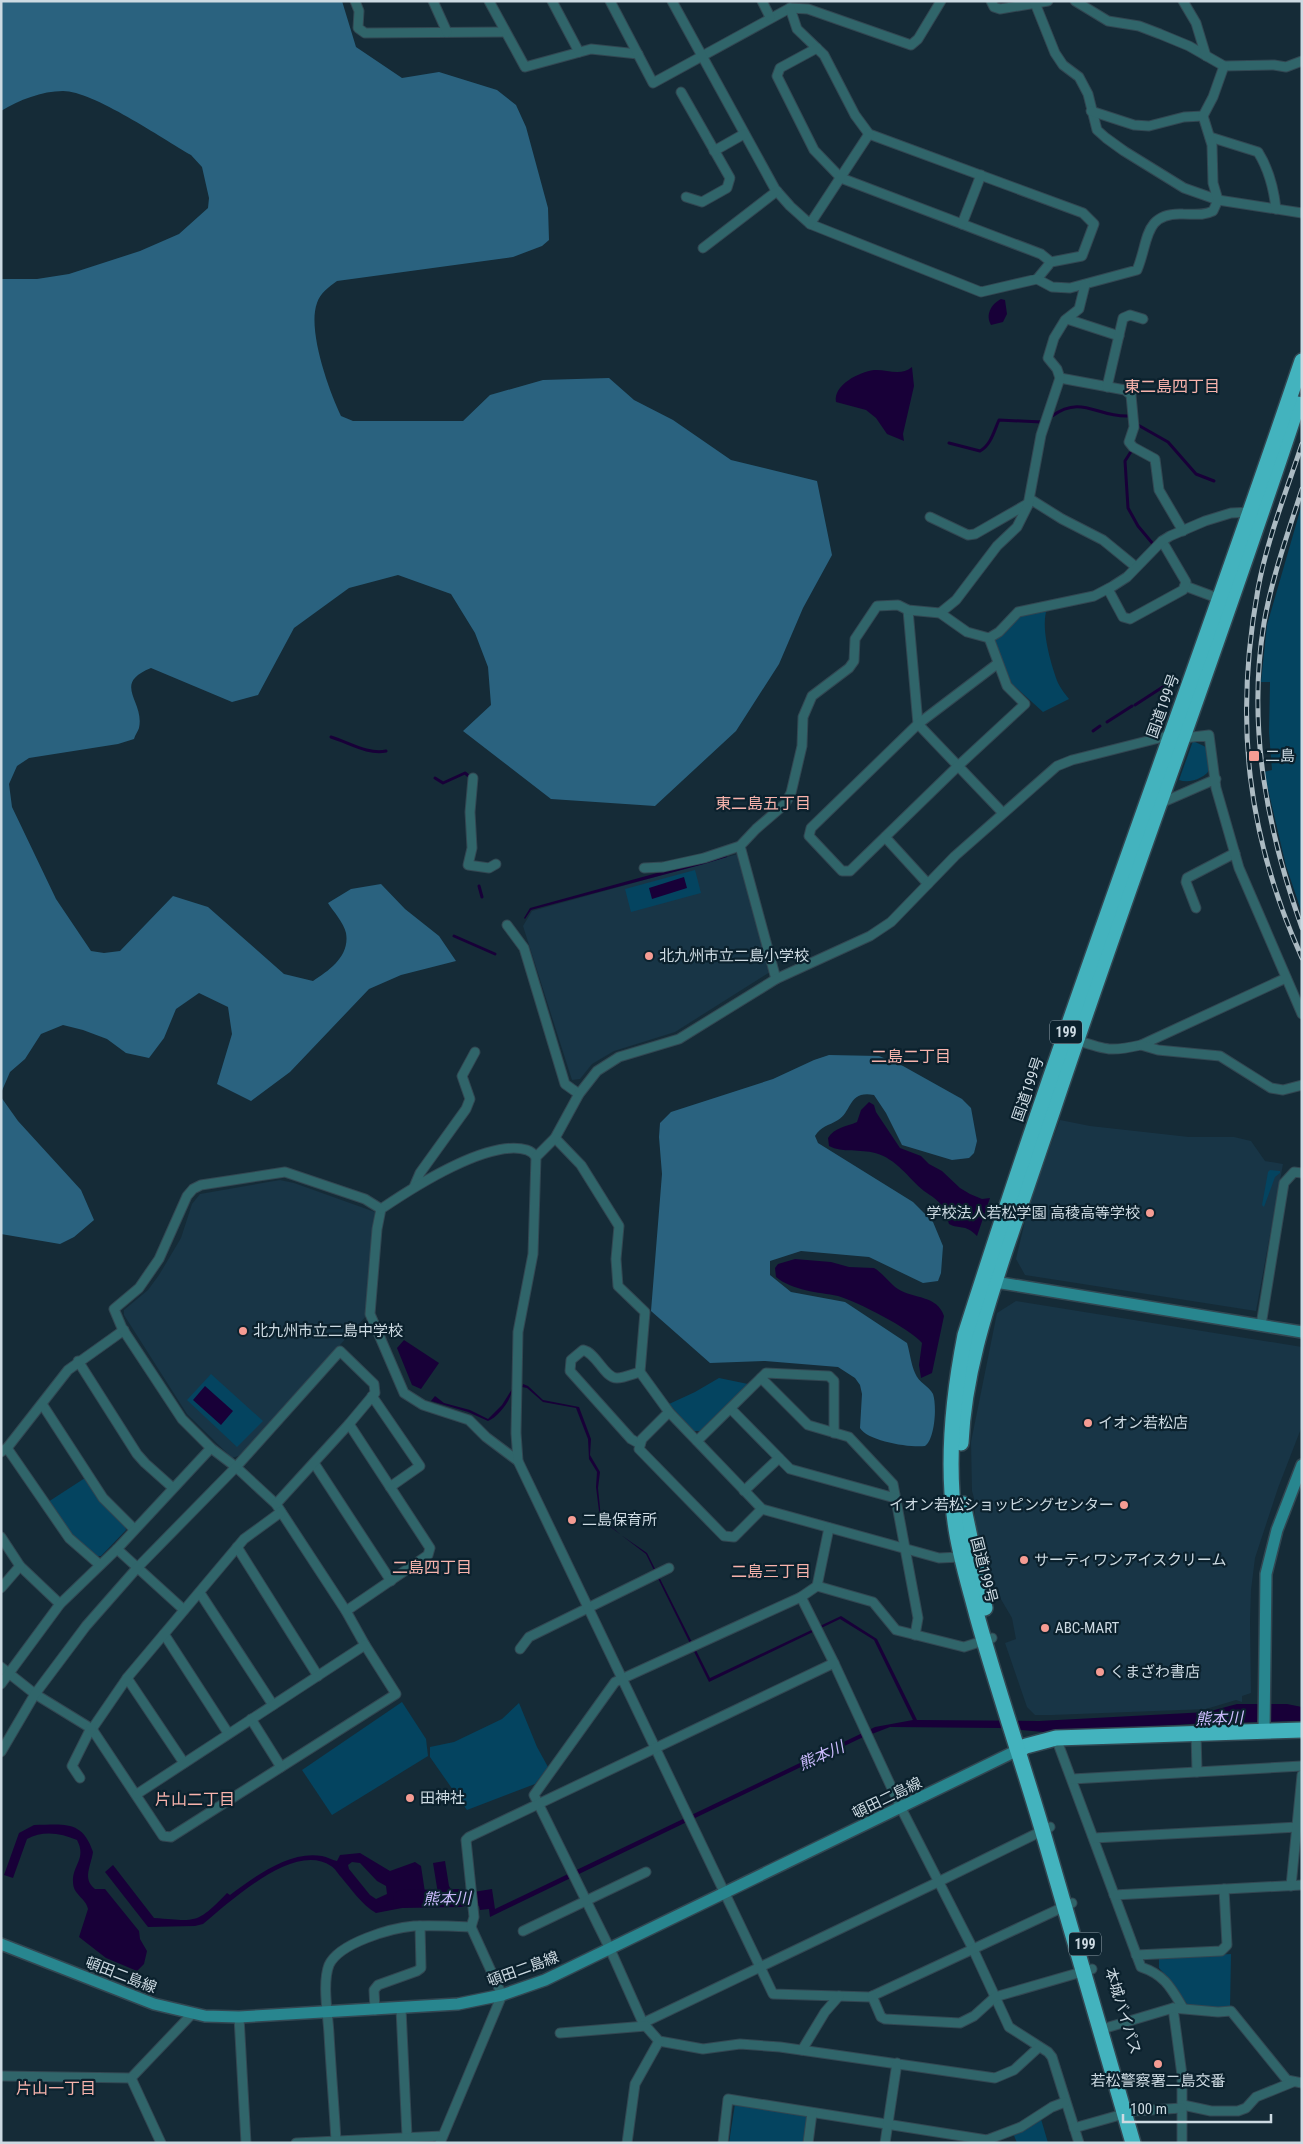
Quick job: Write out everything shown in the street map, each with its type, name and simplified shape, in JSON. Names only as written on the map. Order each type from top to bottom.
[{"type":"highway","name":"国道199号","points":[[1020,1741],[961,1557],[955,1522],[952,1483],[952,1436],[956,1383],[965,1335],[989,1280],[1161,804],[1178,737],[1220,598],[1257,512],[1302,361]]},
{"type":"highway","name":"国道199号","points":[[988,1640],[965,1521],[961,1484],[961,1440],[968,1387],[989,1280],[1064,1035],[1178,737],[1257,512],[1302,393]]},
{"type":"highway","points":[[1020,1741],[1056,1738],[1302,1730]]},
{"type":"highway","name":"本城バイパス","points":[[1020,1741],[1130,2113],[1144,2143]]},
{"type":"highway","name":"本城バイパス","points":[[1088,1970],[1109,2027],[1130,2113],[1134,2143]]},
{"type":"main road","points":[[989,1280],[1302,1332]]},
{"type":"main road","points":[[1264,1731],[1266,1574],[1277,1530],[1302,1465]]},
{"type":"main road","name":"頓田二島線","points":[[1,1944],[154,2004],[192,2015],[239,2017],[327,2011],[401,2009],[458,2004],[502,1994],[545,1980],[901,1808],[1020,1741]]},
{"type":"street","points":[[355,1],[359,11],[358,28],[365,33],[505,32]]},
{"type":"street","points":[[434,1],[448,32]]},
{"type":"street","points":[[490,1],[525,67],[591,49],[638,54]]},
{"type":"street","points":[[552,1],[579,52]]},
{"type":"street","points":[[610,1],[653,82],[770,17],[790,8],[808,9],[911,45],[918,39],[941,1]]},
{"type":"street","points":[[672,1],[700,55],[777,191],[810,224],[981,292],[1037,279],[1051,262],[1082,256],[1094,224],[1083,213],[869,134],[855,116],[824,55],[797,29],[790,8]]},
{"type":"street","points":[[762,1],[770,17]]},
{"type":"street","points":[[991,1],[994,7],[1000,9],[1048,1]]},
{"type":"street","points":[[1075,1],[1108,21],[1139,26],[1189,46],[1224,66],[1274,65],[1286,67],[1302,61]]},
{"type":"street","points":[[1183,1],[1196,24],[1206,56]]},
{"type":"street","points":[[1035,3],[1055,53],[1063,65],[1079,76],[1088,94],[1097,130],[1124,151],[1184,188],[1218,200],[1302,213]]},
{"type":"street","points":[[817,48],[780,68],[777,76],[814,150],[841,178],[1041,254],[1051,262]]},
{"type":"street","points":[[1037,279],[1052,287],[1062,289],[1085,285],[1137,270],[1147,234],[1154,222],[1166,214],[1206,215],[1214,211],[1218,200],[1213,183],[1212,145],[1203,116],[1213,97],[1224,66]]},
{"type":"street","points":[[681,92],[730,178],[727,188],[714,198],[702,202],[686,197]]},
{"type":"street","points":[[1091,111],[1134,125],[1149,126],[1184,117],[1203,116]]},
{"type":"street","points":[[714,150],[744,134]]},
{"type":"street","points":[[810,224],[869,134]]},
{"type":"street","points":[[1210,137],[1258,152],[1275,198],[1276,209]]},
{"type":"street","points":[[962,224],[981,175]]},
{"type":"street","points":[[703,248],[777,191]]},
{"type":"street","points":[[940,613],[956,600],[983,562],[1017,527],[1029,501],[1041,435],[1060,378],[1057,368],[1048,358],[1054,338],[1067,319],[1079,309],[1085,285]]},
{"type":"street","points":[[1107,387],[1123,318],[1130,315],[1144,319]]},
{"type":"street","points":[[1067,319],[1119,336]]},
{"type":"street","points":[[1060,378],[1125,390],[1131,395],[1134,427],[1129,442],[1133,447],[1155,459],[1159,490],[1183,531]]},
{"type":"street","points":[[930,517],[968,535],[976,534],[1029,501]]},
{"type":"street","points":[[1029,501],[1103,540],[1136,567]]},
{"type":"street","points":[[644,868],[663,867],[740,846],[756,829],[785,804],[791,793],[802,746],[803,717],[812,696],[849,668],[854,661],[855,639],[877,606],[898,605],[908,610],[940,613],[967,632],[988,638],[999,632],[1018,612],[1094,596],[1108,589],[1127,577],[1162,541],[1183,531],[1231,513],[1257,512]]},
{"type":"street","points":[[1108,589],[1122,617],[1130,619],[1183,590],[1186,582],[1162,541]]},
{"type":"street","points":[[1185,586],[1220,598]]},
{"type":"street","points":[[908,610],[918,724],[1002,812]]},
{"type":"street","points":[[988,638],[1007,686],[1025,704],[850,871],[842,871],[809,836],[811,828],[918,724],[997,664]]},
{"type":"street","points":[[1068,1905],[872,1996],[773,1994],[654,1749],[518,1461],[516,1432],[518,1332],[533,1254],[536,1157],[554,1138],[579,1094],[597,1071],[619,1057],[678,1039],[776,980],[870,936],[890,922],[1002,812],[1057,766],[1072,760],[1178,737],[1209,735],[1216,788],[1239,868],[1302,1014]]},
{"type":"street","points":[[473,778],[470,812],[472,848],[468,865],[489,868],[496,864]]},
{"type":"street","points":[[1161,804],[1216,779]]},
{"type":"street","points":[[885,837],[928,884]]},
{"type":"street","points":[[740,846],[776,980]]},
{"type":"street","points":[[1196,908],[1186,882],[1187,878],[1235,853]]},
{"type":"street","points":[[507,925],[524,948],[565,1084],[579,1094]]},
{"type":"street","points":[[1076,1040],[1106,1050],[1119,1051],[1141,1046],[1286,978]]},
{"type":"street","points":[[1141,1046],[1158,1050],[1220,1056],[1271,1088],[1283,1090],[1302,1085]]},
{"type":"street","points":[[414,1187],[420,1173],[466,1109],[470,1099],[462,1076],[475,1052]]},
{"type":"street","points":[[554,1138],[580,1165],[619,1226],[616,1259],[618,1286],[645,1312],[640,1372],[670,1412],[744,1491],[762,1509],[938,1558],[961,1557]]},
{"type":"street","points":[[518,1461],[486,1437],[469,1420],[423,1405],[404,1393],[370,1314],[377,1229],[381,1209],[414,1187],[469,1158],[508,1148],[528,1150],[536,1157]]},
{"type":"street","points":[[1,1666],[35,1694],[91,1729],[137,1794],[163,1836],[171,1837],[396,1694],[346,1611],[278,1508],[236,1468],[211,1448],[182,1419],[124,1330],[114,1310],[139,1288],[160,1259],[187,1196],[193,1189],[201,1185],[285,1172],[365,1199],[381,1209]]},
{"type":"street","points":[[1261,1325],[1284,1183],[1294,1172],[1302,1173]]},
{"type":"street","points":[[100,1565],[69,1538],[4,1450],[68,1370],[78,1361],[124,1330]]},
{"type":"street","points":[[640,1372],[616,1378],[610,1376],[589,1352],[584,1350],[570,1360],[570,1371],[631,1439],[640,1444]]},
{"type":"street","points":[[1,1752],[35,1694],[86,1626],[137,1568],[236,1468],[340,1351],[374,1384],[375,1393],[278,1508],[244,1539],[127,1678],[91,1729],[72,1766],[80,1778]]},
{"type":"street","points":[[78,1361],[137,1454],[173,1488]]},
{"type":"street","points":[[696,1441],[766,1373],[828,1376],[834,1380],[834,1433]]},
{"type":"street","points":[[761,1378],[808,1425],[848,1437],[893,1484],[918,1618],[915,1635]]},
{"type":"street","points":[[372,1396],[420,1466],[390,1487]]},
{"type":"street","points":[[42,1404],[104,1498],[134,1529]]},
{"type":"street","points":[[731,1409],[790,1469],[895,1498]]},
{"type":"street","points":[[670,1412],[642,1439],[639,1450],[724,1536],[734,1537],[762,1509]]},
{"type":"street","points":[[346,1611],[428,1555],[430,1548],[349,1424]]},
{"type":"street","points":[[1,1684],[60,1604],[117,1549],[211,1448]]},
{"type":"street","points":[[744,1491],[779,1458]]},
{"type":"street","points":[[314,1464],[390,1581]]},
{"type":"street","points":[[830,1528],[817,1586],[801,1596],[615,1682],[534,1795],[645,2024],[659,2041],[703,2049],[740,2044],[802,2050],[995,2078],[1014,2070],[1039,2047]]},
{"type":"street","points":[[1,1536],[20,1566],[60,1604]]},
{"type":"street","points":[[237,1548],[318,1676]]},
{"type":"street","points":[[117,1549],[184,1610]]},
{"type":"street","points":[[1,1588],[20,1566]]},
{"type":"street","points":[[520,1649],[529,1637],[669,1568]]},
{"type":"street","points":[[817,1586],[873,1602],[896,1630],[964,1647],[988,1640]]},
{"type":"street","points":[[200,1593],[274,1705]]},
{"type":"street","points":[[801,1596],[901,1808],[973,1949],[1009,2027],[1052,2057],[1079,2143]]},
{"type":"street","points":[[164,1634],[228,1733]]},
{"type":"street","points":[[137,1794],[365,1645]]},
{"type":"street","points":[[296,2143],[407,2136],[441,2139],[502,1994],[471,1927],[474,1917],[466,1840],[469,1837],[834,1663]]},
{"type":"street","points":[[127,1678],[184,1763]]},
{"type":"street","points":[[251,1719],[281,1767]]},
{"type":"street","points":[[1196,1733],[1197,1772]]},
{"type":"street","points":[[1056,1738],[1141,1967],[1156,1972],[1168,1983],[1184,2008]]},
{"type":"street","points":[[1072,1779],[1302,1766]]},
{"type":"street","points":[[1291,1886],[1302,1775]]},
{"type":"street","points":[[1094,1838],[1298,1827]]},
{"type":"street","points":[[560,2033],[645,2024],[1046,1829]]},
{"type":"street","points":[[523,1932],[646,1872]]},
{"type":"street","points":[[1114,1895],[1302,1885]]},
{"type":"street","points":[[1136,1955],[1221,1951],[1227,1945],[1224,1889]]},
{"type":"street","points":[[336,2141],[327,2011],[326,1977],[330,1965],[337,1954],[374,1936],[396,1929],[420,1926],[471,1927]]},
{"type":"street","points":[[374,2010],[374,1990],[378,1985],[421,1968],[420,1926]]},
{"type":"street","points":[[872,1996],[880,2017],[885,2019],[952,2023],[966,2021],[995,1997],[1088,1970]]},
{"type":"street","points":[[802,2050],[826,2012],[839,1996]]},
{"type":"street","points":[[1173,2008],[1182,2074],[1182,2143]]},
{"type":"street","points":[[1109,2027],[1173,2008],[1231,2012],[1287,2080],[1297,2082]]},
{"type":"street","points":[[401,2009],[407,2136]]},
{"type":"street","points":[[1,2076],[131,2078],[192,2015]]},
{"type":"street","points":[[239,2017],[246,2143]]},
{"type":"street","points":[[627,2143],[635,2084],[659,2041]]},
{"type":"street","points":[[885,2143],[896,2063]]},
{"type":"street","points":[[131,2078],[161,2143]]},
{"type":"street","points":[[1074,2128],[1130,2113],[1182,2107],[1211,2111],[1238,2111],[1246,2108],[1256,2097],[1297,2082]]},
{"type":"street","points":[[723,2143],[728,2098],[888,2124],[953,2139],[987,2140],[1021,2126],[1052,2107],[1066,2102]]},
{"type":"street","points":[[808,2143],[812,2113]]},
{"type":"shaded area","points":[[1,1],[342,1],[356,47],[402,78],[439,72],[497,90],[516,105],[526,127],[548,208],[549,240],[542,246],[513,257],[337,281],[328,288],[320,296],[317,303],[315,329],[325,376],[341,416],[353,421],[463,421],[490,395],[543,380],[609,378],[634,400],[673,420],[731,460],[817,481],[832,555],[803,608],[779,664],[736,731],[655,806],[551,799],[463,731],[491,705],[488,667],[475,633],[451,594],[398,575],[349,588],[294,628],[258,695],[232,702],[151,668],[139,674],[133,680],[131,687],[140,718],[139,728],[134,739],[118,744],[29,758],[17,766],[9,784],[12,807],[56,899],[91,951],[104,953],[120,951],[173,896],[208,907],[284,974],[313,981],[332,967],[345,949],[346,933],[343,925],[328,903],[351,889],[381,884],[405,909],[439,936],[456,961],[401,975],[369,989],[290,1072],[251,1101],[217,1084],[232,1034],[228,1007],[199,993],[176,1009],[164,1038],[149,1058],[126,1053],[107,1039],[63,1025],[41,1034],[25,1059],[10,1072],[1,1093],[1,279],[37,279],[69,274],[140,251],[179,234],[208,208],[209,198],[202,167],[191,155],[128,117],[92,99],[76,93],[55,91],[31,97],[1,111]]},
{"type":"shaded area","points":[[1302,504],[1302,913],[1286,866],[1264,772],[1272,770],[1269,732],[1270,682],[1261,682],[1267,625]]},
{"type":"shaded area","points":[[1047,609],[1045,626],[1052,666],[1058,683],[1069,699],[1043,712],[1012,684],[994,640],[1020,614]]},
{"type":"shaded area","points":[[1193,741],[1206,747],[1211,768],[1205,775],[1197,779],[1179,780]]},
{"type":"shaded area","name":"北九州市立二島小学校","points":[[738,854],[770,972],[675,1032],[614,1051],[592,1064],[580,1079],[572,1080],[523,926],[532,911]]},
{"type":"shaded area","points":[[695,870],[701,893],[631,912],[625,889]]},
{"type":"shaded area","points":[[829,1055],[879,1056],[903,1066],[962,1099],[971,1108],[977,1141],[974,1153],[969,1158],[952,1160],[902,1145],[886,1113],[874,1095],[866,1094],[859,1096],[838,1120],[822,1128],[815,1136],[818,1143],[913,1202],[933,1222],[943,1246],[941,1273],[938,1281],[923,1283],[869,1257],[801,1251],[770,1261],[770,1275],[791,1292],[845,1302],[907,1343],[915,1373],[931,1391],[934,1399],[933,1430],[925,1446],[890,1443],[864,1433],[860,1428],[862,1394],[860,1385],[855,1378],[838,1367],[765,1361],[710,1363],[651,1311],[662,1174],[659,1137],[660,1123],[671,1112],[773,1079]]},
{"type":"shaded area","points":[[1,1097],[18,1121],[81,1190],[94,1220],[74,1237],[60,1244],[1,1234]]},
{"type":"shaded area","name":"学校法人若松学園 高稜高等学校","points":[[1060,1120],[1090,1126],[1189,1137],[1234,1137],[1251,1141],[1265,1161],[1283,1164],[1256,1311],[1025,1275],[1016,1259],[1029,1204]]},
{"type":"shaded area","points":[[1270,1170],[1280,1171],[1280,1173],[1275,1177],[1264,1207],[1262,1205],[1268,1172]]},
{"type":"shaded area","name":"北九州市立二島中学校","points":[[280,1180],[294,1183],[375,1212],[367,1315],[241,1455],[232,1458],[187,1414],[124,1315],[124,1310],[148,1290],[159,1275],[181,1238],[192,1204],[200,1194]]},
{"type":"shaded area","name":"イオン若松ショッピングセンター","points":[[1016,1301],[1302,1347],[1302,1426],[1278,1488],[1255,1558],[1250,1621],[1251,1693],[1242,1696],[1242,1702],[1236,1700],[1206,1709],[1052,1715],[1035,1715],[1027,1707],[1005,1643],[1016,1639],[1012,1618],[995,1589],[976,1533],[972,1491],[971,1442],[997,1313]]},
{"type":"shaded area","points":[[211,1374],[263,1421],[237,1447],[187,1400]]},
{"type":"shaded area","points":[[719,1378],[748,1384],[700,1431],[694,1431],[669,1404]]},
{"type":"shaded area","points":[[85,1478],[102,1503],[125,1525],[126,1530],[101,1556],[94,1556],[70,1533],[48,1502]]},
{"type":"shaded area","points":[[402,1702],[426,1739],[428,1756],[332,1815],[302,1770]]},
{"type":"shaded area","points":[[519,1703],[537,1747],[548,1767],[535,1784],[467,1810],[430,1757],[430,1747],[454,1742],[502,1719]]},
{"type":"shaded area","points":[[1231,1954],[1230,2009],[1189,2007],[1172,1982],[1159,1968],[1159,1958]]},
{"type":"shaded area","points":[[735,2104],[808,2116],[804,2143],[729,2143]]},
{"type":"shaded area","points":[[1041,2119],[1048,2143],[1017,2143],[1013,2133]]},
{"type":"water","points":[[1001,299],[1005,300],[1007,314],[1003,322],[991,325],[989,321],[990,310]]},
{"type":"water","points":[[912,367],[914,386],[903,434],[904,441],[887,434],[876,418],[866,410],[836,402],[836,396],[843,385],[861,373],[874,370],[903,372]]},
{"type":"water","points":[[726,854],[727,857],[704,864],[531,910],[524,918],[530,908]]},
{"type":"water","points":[[684,877],[687,888],[652,899],[649,888]]},
{"type":"water","points":[[869,1102],[874,1105],[876,1112],[900,1148],[921,1156],[970,1194],[982,1199],[990,1198],[977,1236],[969,1229],[949,1224],[940,1204],[890,1160],[875,1153],[829,1146],[828,1138],[831,1134],[837,1129],[857,1122],[861,1110]]},
{"type":"water","points":[[795,1259],[831,1262],[849,1267],[874,1268],[898,1289],[936,1304],[944,1316],[932,1373],[921,1378],[919,1365],[922,1343],[907,1330],[870,1309],[846,1299],[798,1288],[776,1277],[775,1268],[778,1264]]},
{"type":"water","points":[[404,1340],[439,1363],[421,1389],[412,1385],[397,1348]]},
{"type":"water","points":[[523,1384],[528,1386],[543,1400],[579,1407],[591,1439],[590,1455],[600,1472],[598,1488],[601,1518],[621,1535],[600,1519],[596,1487],[597,1472],[589,1459],[588,1439],[576,1408],[543,1402],[527,1388],[522,1387]]},
{"type":"water","points":[[205,1386],[233,1411],[221,1425],[193,1400]]},
{"type":"water","points":[[512,1389],[510,1398],[504,1407],[496,1416],[488,1421],[468,1412],[431,1401],[435,1396],[444,1403],[470,1410],[488,1419],[502,1405]]},
{"type":"water","points":[[621,1535],[647,1553],[710,1678],[841,1616],[877,1639],[917,1720],[1039,1721],[1207,1712],[1237,1704],[1287,1704],[1302,1707],[1302,1721],[1189,1724],[1054,1733],[999,1728],[890,1727],[859,1739],[490,1917],[489,1909],[480,1910],[479,1906],[475,1906],[475,1901],[440,1906],[433,1863],[445,1861],[449,1886],[455,1895],[492,1889],[495,1909],[875,1727],[913,1720],[874,1640],[840,1619],[709,1682],[646,1554]]},
{"type":"water","points":[[34,1825],[70,1826],[83,1834],[88,1841],[93,1852],[88,1872],[91,1885],[95,1889],[105,1889],[139,1931],[140,1939],[147,1951],[144,1964],[137,1971],[106,1958],[79,1937],[88,1909],[75,1890],[73,1882],[73,1876],[80,1857],[80,1847],[77,1840],[52,1834],[33,1836],[27,1839],[13,1878],[4,1875],[19,1833]]},
{"type":"water","points":[[360,1853],[390,1871],[415,1862],[421,1866],[426,1899],[423,1904],[376,1913],[361,1901],[332,1867],[316,1860],[299,1861],[263,1877],[203,1924],[195,1926],[148,1927],[105,1872],[113,1865],[154,1918],[188,1920],[202,1916],[227,1893],[230,1895],[273,1866],[298,1857],[310,1855],[322,1856],[337,1861],[340,1855]],"holes":[[[352,1862],[360,1863],[377,1881],[386,1886],[387,1894],[376,1899],[370,1895],[349,1869],[348,1865]]]},
{"type":"waterway","points":[[1052,416],[1072,407],[1090,408],[1108,414],[1129,416]]},
{"type":"waterway","points":[[949,443],[980,451],[990,441],[999,420],[1042,422]]},
{"type":"waterway","points":[[1138,425],[1168,442],[1196,474],[1214,481]]},
{"type":"waterway","points":[[1132,450],[1125,461],[1128,508],[1138,526],[1153,544]]},
{"type":"waterway","points":[[1135,705],[1172,681],[1178,682]]},
{"type":"waterway","points":[[1107,722],[1132,706]]},
{"type":"waterway","points":[[1093,731],[1100,726]]},
{"type":"waterway","points":[[331,737],[365,750],[386,751]]},
{"type":"waterway","points":[[435,778],[443,783],[465,773],[471,778]]},
{"type":"waterway","points":[[479,886],[482,897]]},
{"type":"waterway","points":[[454,936],[495,954]]},
{"type":"waterway","name":"熊本川","points":[[402,1899],[461,1898]]},
{"type":"railway","points":[[1302,444],[1283,498],[1262,571],[1251,638],[1247,685],[1247,732],[1250,777],[1258,822],[1283,913],[1302,958]]},
{"type":"railway","points":[[1302,489],[1267,606],[1259,662],[1258,701],[1259,739],[1270,816],[1279,854],[1302,928]]},
{"type":"place","name":"二島","points":[[1254,756]]},
{"type":"place","name":"北九州市立二島小学校","points":[[649,956]]},
{"type":"place","name":"学校法人若松学園 高稜高等学校","points":[[1150,1213]]},
{"type":"place","name":"北九州市立二島中学校","points":[[243,1331]]},
{"type":"place","name":"イオン若松店","points":[[1088,1423]]},
{"type":"place","name":"イオン若松ショッピングセンター","points":[[1124,1505]]},
{"type":"place","name":"二島保育所","points":[[572,1520]]},
{"type":"place","name":"サーティワンアイスクリーム","points":[[1024,1560]]},
{"type":"place","name":"ABC-MART","points":[[1045,1628]]},
{"type":"place","name":"くまざわ書店","points":[[1100,1672]]},
{"type":"place","name":"田神社","points":[[410,1798]]},
{"type":"place","name":"若松警察署二島交番","points":[[1158,2064]]},
{"type":"district","name":"東二島四丁目","points":[[1172,386]]},
{"type":"district","name":"東二島五丁目","points":[[763,803]]},
{"type":"district","name":"二島二丁目","points":[[911,1056]]},
{"type":"district","name":"二島四丁目","points":[[432,1567]]},
{"type":"district","name":"二島三丁目","points":[[771,1571]]},
{"type":"district","name":"片山二丁目","points":[[195,1799]]},
{"type":"district","name":"片山一丁目","points":[[56,2088]]}]
